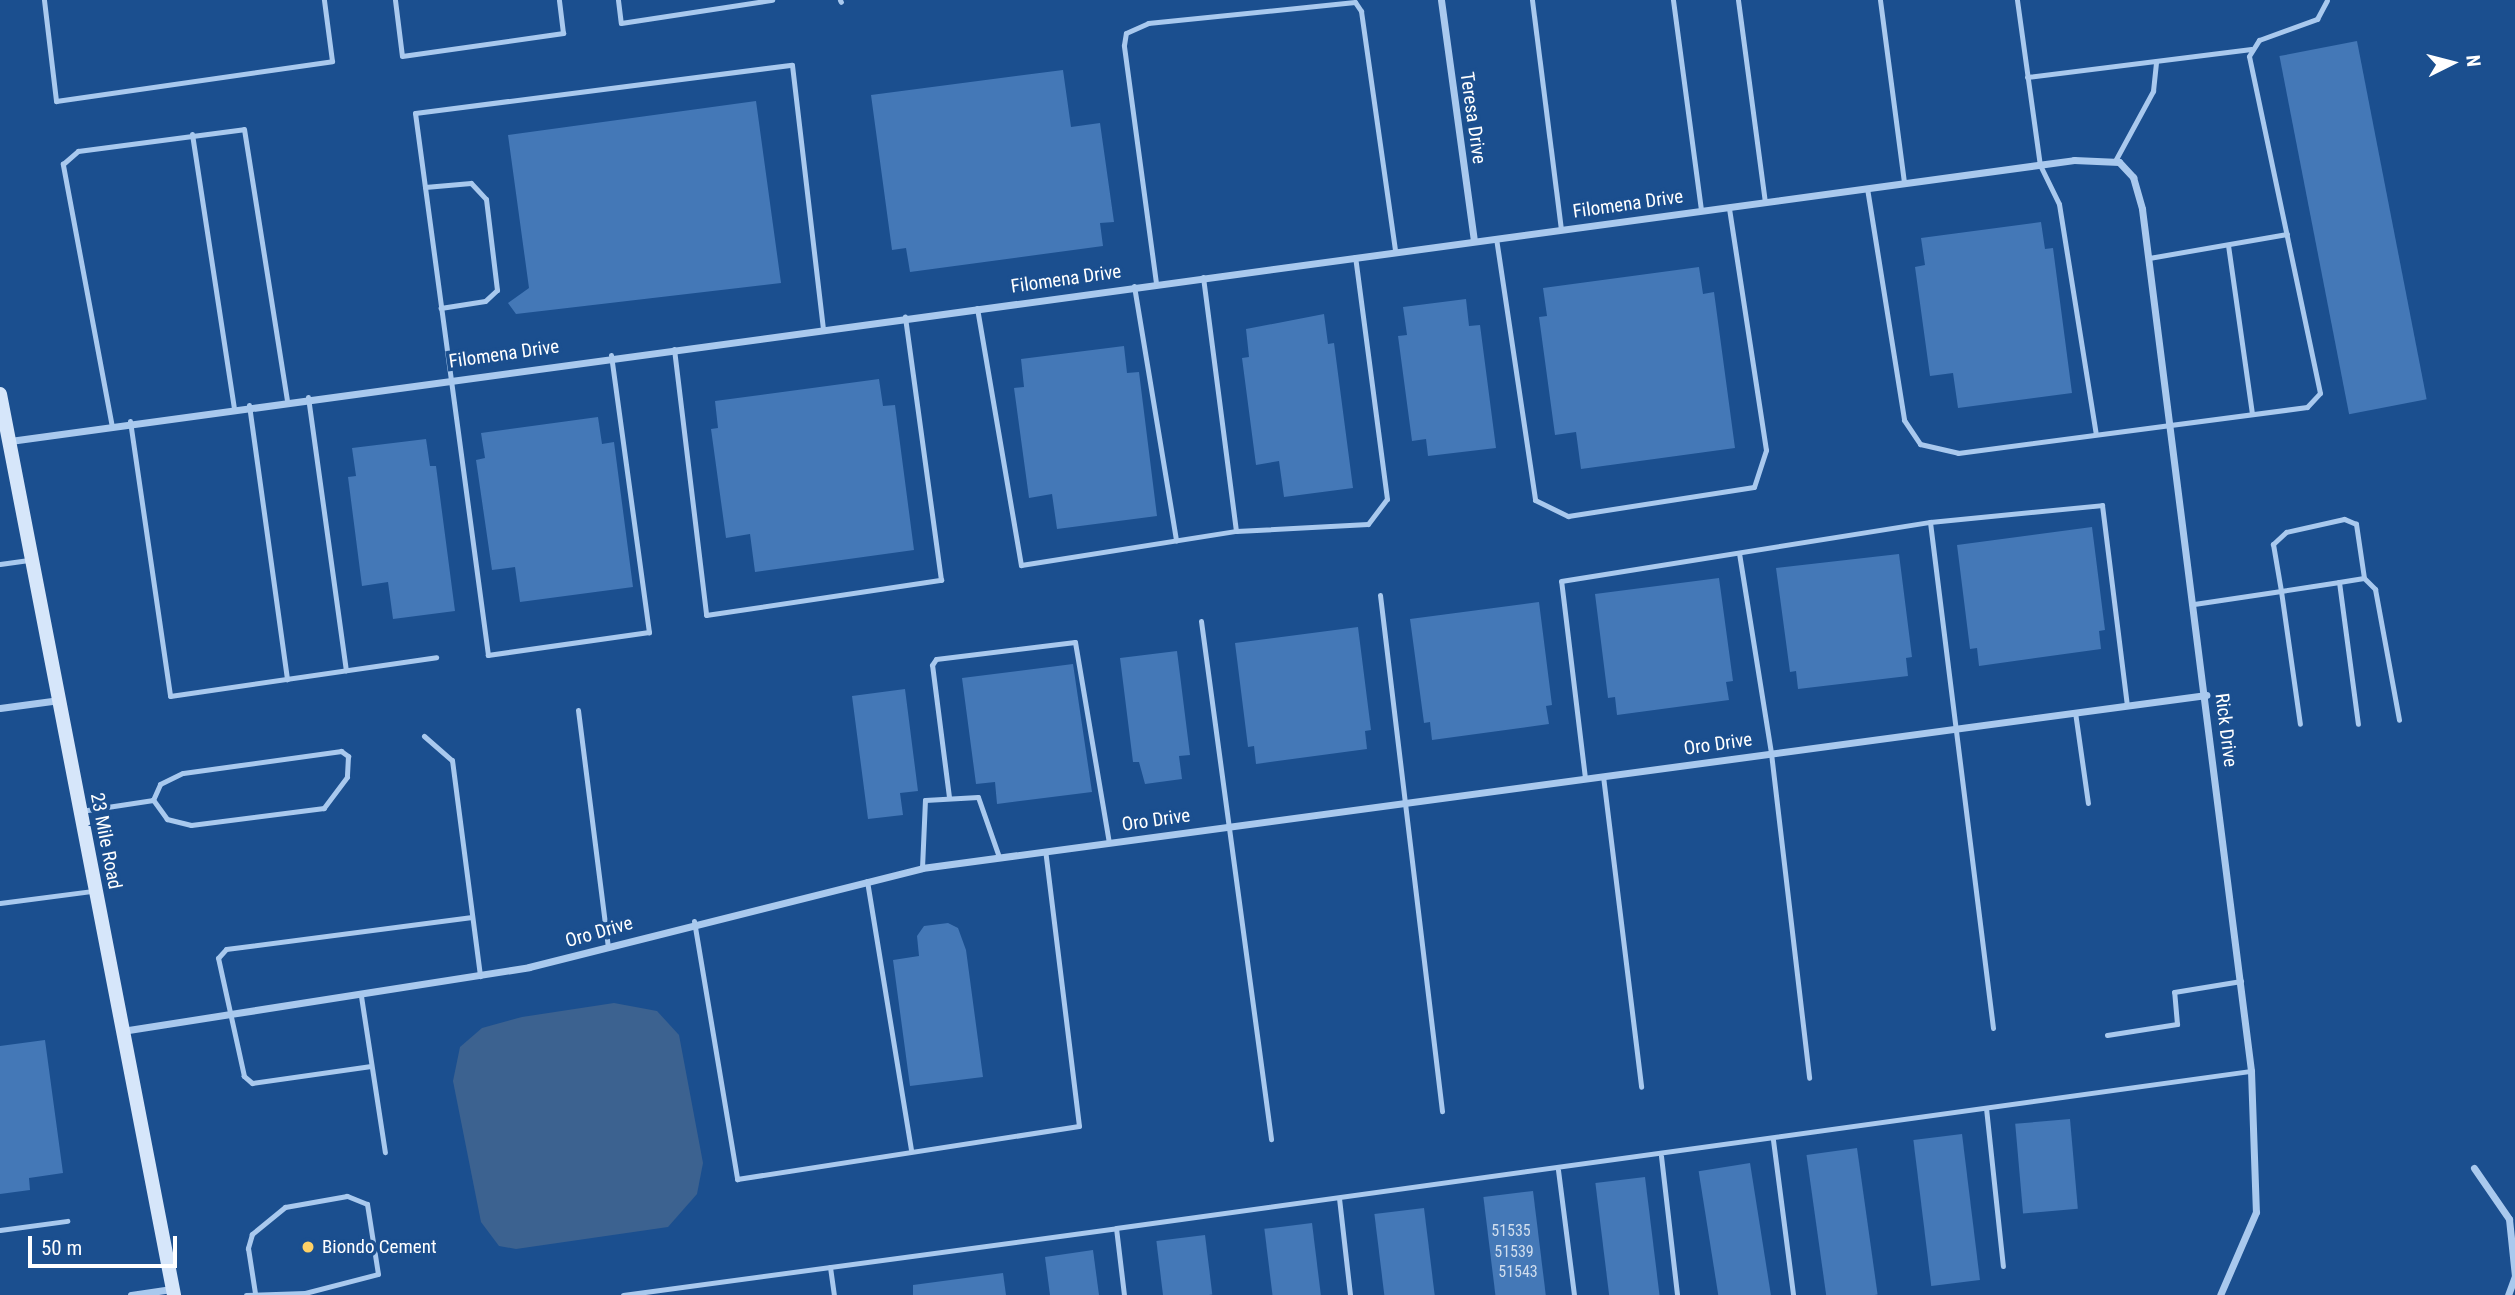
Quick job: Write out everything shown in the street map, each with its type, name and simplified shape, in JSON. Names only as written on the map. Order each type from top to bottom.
[{"type":"main road","name":"23 Mile Road","points":[[0,394],[173,1292]]},
{"type":"street","name":"Teresa Drive","points":[[1441,0],[1474,241]]},
{"type":"street","name":"Filomena Drive","points":[[9,441],[112,427],[130,421],[611,355],[2040,165],[2115,161],[2127,166]]},
{"type":"street","name":"Rick Drive","points":[[2127,166],[2138,192],[2149,258],[2206,695],[2250,1071],[2256,1212],[2220,1295]]},
{"type":"street","name":"Oro Drive","points":[[122,1031],[480,976],[608,947],[694,921],[922,868],[2206,695]]},
{"type":"street","points":[[0,708],[60,699]]},
{"type":"street","points":[[2474,1168],[2509,1219],[2515,1276],[2508,1295]]},
{"type":"street","points":[[131,1295],[173,1292]]},
{"type":"lane","points":[[44,0],[56,101],[332,61],[324,0]]},
{"type":"lane","points":[[395,0],[402,56],[563,33],[559,0]]},
{"type":"lane","points":[[618,0],[621,23],[772,0]]},
{"type":"lane","points":[[1156,283],[1126,33],[1148,23],[1363,0]]},
{"type":"lane","points":[[1531,0],[1561,229]]},
{"type":"lane","points":[[1673,0],[1701,210]]},
{"type":"lane","points":[[1738,0],[1765,202]]},
{"type":"lane","points":[[1880,0],[1904,183]]},
{"type":"lane","points":[[2017,0],[2040,165],[2059,204],[2096,433]]},
{"type":"lane","points":[[2028,77],[2251,49],[2259,40],[2317,19],[2327,0]]},
{"type":"lane","points":[[1355,2],[1362,11],[1395,251]]},
{"type":"lane","points":[[1867,188],[1904,420],[1913,438],[1946,454],[2307,407],[2320,393],[2251,49]]},
{"type":"lane","points":[[2115,161],[2153,91],[2156,61]]},
{"type":"lane","points":[[611,355],[649,632],[488,655],[415,113],[792,65],[823,327]]},
{"type":"lane","points":[[112,427],[63,164],[78,150],[236,127],[249,137],[287,400]]},
{"type":"lane","points":[[192,134],[234,407]]},
{"type":"lane","points":[[425,187],[471,183],[486,199],[497,290],[485,301],[441,308]]},
{"type":"lane","points":[[1496,237],[1535,500],[1568,516],[1754,487],[1766,450],[1729,207]]},
{"type":"lane","points":[[2149,258],[2287,234]]},
{"type":"lane","points":[[2228,245],[2252,413]]},
{"type":"lane","points":[[977,307],[1016,560],[1029,565],[1236,531],[1368,524],[1382,514],[1386,483],[1355,257]]},
{"type":"lane","points":[[1203,277],[1236,531]]},
{"type":"lane","points":[[1133,286],[1176,541]]},
{"type":"lane","points":[[674,347],[706,615],[941,580],[905,316]]},
{"type":"lane","points":[[308,397],[346,670]]},
{"type":"lane","points":[[249,405],[287,679]]},
{"type":"lane","points":[[130,421],[170,696],[436,657]]},
{"type":"lane","points":[[1585,778],[1561,581],[1930,522],[2102,505],[2127,705]]},
{"type":"lane","points":[[2300,724],[2273,544],[2286,532],[2344,519],[2356,524],[2364,578],[2375,589],[2399,720]]},
{"type":"lane","points":[[1930,522],[1993,1028]]},
{"type":"lane","points":[[1739,553],[1770,753],[1809,1078]]},
{"type":"lane","points":[[0,564],[32,559]]},
{"type":"lane","points":[[2194,604],[2364,578]]},
{"type":"lane","points":[[2339,582],[2358,724]]},
{"type":"lane","points":[[1380,594],[1409,802],[1443,1111]]},
{"type":"lane","points":[[1201,621],[1231,826],[1271,1139]]},
{"type":"lane","points":[[949,797],[932,665],[936,659],[1075,642],[1109,842]]},
{"type":"lane","points":[[578,710],[608,947]]},
{"type":"lane","points":[[2075,712],[2088,803]]},
{"type":"lane","points":[[424,736],[452,760],[480,976]]},
{"type":"lane","points":[[341,751],[348,756],[338,797],[324,808],[191,825],[167,819],[153,800],[160,784],[183,773],[341,751]]},
{"type":"lane","points":[[1603,776],[1641,1087]]},
{"type":"lane","points":[[922,868],[920,804],[949,797],[978,796],[999,857]]},
{"type":"lane","points":[[81,811],[153,800]]},
{"type":"lane","points":[[694,921],[737,1179],[1079,1126],[1045,851]]},
{"type":"lane","points":[[867,880],[911,1150]]},
{"type":"lane","points":[[0,903],[96,891]]},
{"type":"lane","points":[[372,1066],[252,1083],[229,1016],[218,958],[226,950],[472,917]]},
{"type":"lane","points":[[2107,1035],[2177,1024],[2174,992],[2241,981]]},
{"type":"lane","points":[[361,996],[384,1152]]},
{"type":"lane","points":[[623,1295],[1661,1156],[2250,1071]]},
{"type":"lane","points":[[1986,1108],[2004,1266]]},
{"type":"lane","points":[[1773,1140],[1793,1295]]},
{"type":"lane","points":[[1661,1156],[1677,1295]]},
{"type":"lane","points":[[1558,1170],[1574,1295]]},
{"type":"lane","points":[[246,1295],[306,1293],[378,1274],[367,1203],[347,1196],[285,1207],[252,1234],[248,1248],[255,1293]]},
{"type":"lane","points":[[1339,1198],[1350,1295]]},
{"type":"lane","points":[[0,1230],[67,1221]]},
{"type":"lane","points":[[1116,1228],[1124,1295]]},
{"type":"lane","points":[[830,1267],[834,1295]]},
{"type":"water","points":[[614,1003],[657,1011],[679,1035],[703,1163],[697,1194],[668,1227],[516,1249],[499,1246],[481,1222],[453,1081],[460,1047],[482,1028],[522,1017]]},
{"type":"building","points":[[2357,41],[2427,399],[2349,414],[2279,56]]},
{"type":"building","points":[[1063,70],[1071,127],[1100,123],[1114,222],[1100,223],[1103,246],[910,272],[906,248],[892,250],[871,95]]},
{"type":"building","points":[[756,101],[781,283],[516,314],[508,303],[529,288],[508,135]]},
{"type":"building","points":[[2041,222],[2045,249],[2053,248],[2072,393],[1958,408],[1953,373],[1930,376],[1915,267],[1925,265],[1921,238]]},
{"type":"building","points":[[1699,267],[1703,294],[1714,292],[1735,448],[1581,469],[1576,432],[1555,435],[1539,317],[1547,316],[1543,288]]},
{"type":"building","points":[[1466,299],[1469,326],[1480,325],[1496,448],[1428,456],[1426,439],[1412,441],[1398,336],[1407,335],[1403,307]]},
{"type":"building","points":[[1324,314],[1328,344],[1334,343],[1353,488],[1284,497],[1279,461],[1256,465],[1242,358],[1249,357],[1246,329]]},
{"type":"building","points":[[1124,346],[1127,373],[1139,372],[1157,516],[1057,529],[1052,494],[1029,498],[1014,388],[1024,387],[1021,359]]},
{"type":"building","points":[[879,379],[883,406],[895,405],[914,550],[755,572],[750,534],[726,538],[711,429],[718,428],[715,401]]},
{"type":"building","points":[[598,417],[602,444],[614,442],[633,587],[520,602],[515,567],[492,570],[476,460],[485,458],[481,433]]},
{"type":"building","points":[[426,439],[430,466],[436,466],[455,611],[393,619],[388,582],[362,586],[348,477],[356,476],[352,448]]},
{"type":"building","points":[[2092,527],[2105,630],[2099,631],[2101,649],[1979,666],[1977,648],[1970,649],[1957,545]]},
{"type":"building","points":[[1899,554],[1912,657],[1906,658],[1908,676],[1798,689],[1796,671],[1790,672],[1776,568]]},
{"type":"building","points":[[1719,578],[1733,681],[1726,682],[1729,700],[1617,715],[1615,697],[1608,698],[1595,594]]},
{"type":"building","points":[[1539,602],[1552,705],[1546,706],[1549,724],[1432,740],[1430,722],[1424,723],[1410,619]]},
{"type":"building","points":[[1358,627],[1371,730],[1365,731],[1367,749],[1256,764],[1254,746],[1248,747],[1235,643]]},
{"type":"building","points":[[1177,651],[1190,755],[1179,756],[1182,779],[1145,784],[1139,762],[1133,762],[1120,658]]},
{"type":"building","points":[[1073,664],[1092,792],[997,804],[995,782],[976,784],[962,678]]},
{"type":"building","points":[[905,689],[918,791],[900,793],[903,815],[868,819],[852,696]]},
{"type":"building","points":[[948,923],[958,928],[966,950],[983,1077],[910,1086],[893,960],[919,956],[917,936],[924,926]]},
{"type":"building","points":[[45,1040],[63,1173],[29,1178],[30,1190],[0,1194],[0,1046]]},
{"type":"building","points":[[2070,1119],[2078,1209],[2023,1213],[2015,1124]]},
{"type":"building","points":[[1962,1134],[1980,1280],[1931,1286],[1913,1140]]},
{"type":"building","points":[[1857,1148],[1878,1295],[1826,1295],[1806,1155]]},
{"type":"building","points":[[1750,1163],[1771,1295],[1718,1295],[1699,1171]]},
{"type":"building","points":[[1645,1177],[1659,1295],[1609,1295],[1595,1183]]},
{"type":"building","points":[[1533,1191],[1546,1295],[1495,1295],[1483,1197]]},
{"type":"building","points":[[1424,1208],[1435,1295],[1384,1295],[1374,1214]]},
{"type":"building","points":[[1312,1223],[1321,1295],[1272,1295],[1264,1229]]},
{"type":"building","points":[[1205,1235],[1212,1295],[1163,1295],[1156,1241]]},
{"type":"building","points":[[1093,1250],[1099,1295],[1050,1295],[1045,1257]]},
{"type":"building","points":[[1003,1273],[1006,1295],[913,1295],[913,1285]]},
{"type":"place","name":"Biondo Cement","points":[[308,1247]]}]
